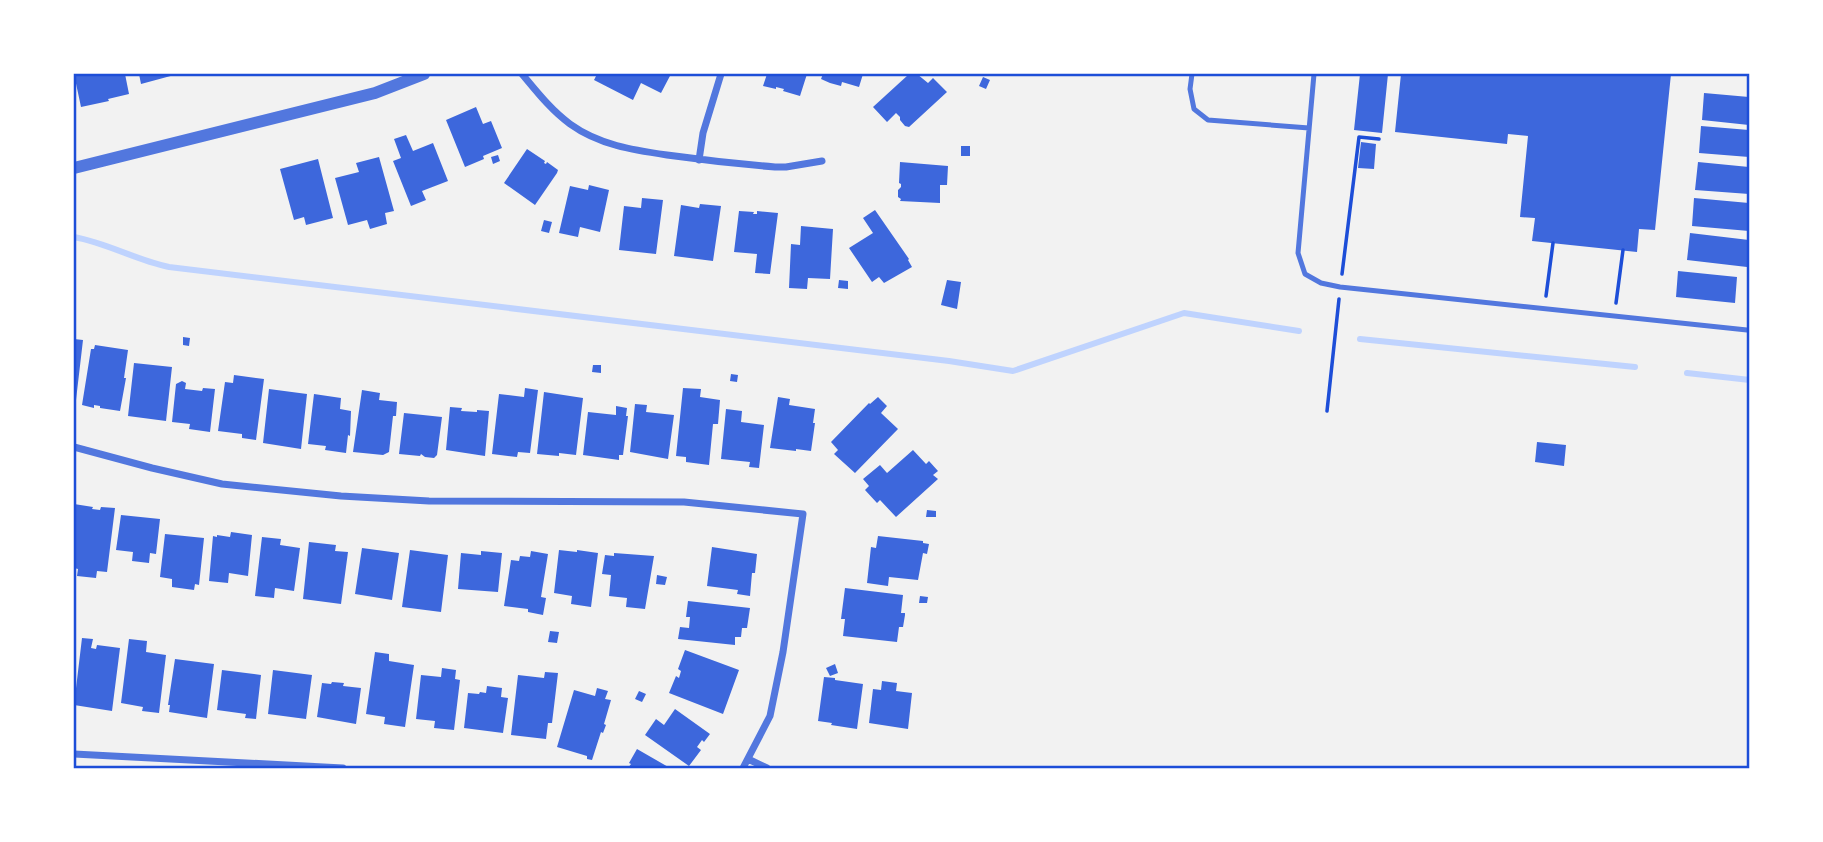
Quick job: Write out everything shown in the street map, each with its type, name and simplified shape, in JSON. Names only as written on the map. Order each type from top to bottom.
[{"type":"street","points":[[74,168],[375,93],[424,74]]},
{"type":"street","points":[[522,74],[546,104],[569,124],[617,146],[699,160],[775,167],[822,161]]},
{"type":"street","points":[[699,160],[703,133],[721,74]]},
{"type":"street","points":[[74,447],[222,484],[341,496],[429,501],[684,502],[803,514],[783,652],[770,716],[743,768]]},
{"type":"street","points":[[74,754],[343,768]]},
{"type":"street","points":[[748,759],[767,768]]},
{"type":"lane","points":[[1192,74],[1190,89],[1194,109],[1208,120],[1309,128]]},
{"type":"lane","points":[[1314,74],[1298,253],[1305,274],[1321,284],[1747,330],[1749,328]]},
{"type":"path","points":[[1327,411],[1359,137],[1380,139]]},
{"type":"path","points":[[1545,308],[1553,243]]},
{"type":"path","points":[[1615,316],[1623,250]]},
{"type":"building","points":[[74,74],[125,74],[129,94],[81,107]]},
{"type":"building","points":[[139,74],[178,74],[141,84]]},
{"type":"building","points":[[597,74],[671,74],[661,93],[641,83],[633,100],[594,80]]},
{"type":"building","points":[[767,74],[807,74],[800,96],[783,91],[784,89],[763,86]]},
{"type":"building","points":[[823,74],[863,74],[859,87],[842,82],[841,86],[830,83],[821,79]]},
{"type":"building","points":[[912,74],[917,74],[928,83],[933,78],[947,92],[909,127],[905,126],[896,113],[887,122],[873,107]]},
{"type":"building","points":[[1360,74],[1388,74],[1382,133],[1354,130]]},
{"type":"building","points":[[1401,74],[1671,74],[1655,230],[1639,229],[1637,252],[1532,241],[1535,218],[1520,217],[1528,136],[1508,134],[1507,144],[1395,132]]},
{"type":"building","points":[[983,77],[990,80],[986,89],[979,86]]},
{"type":"building","points":[[1704,93],[1749,97],[1749,125],[1702,120]]},
{"type":"building","points":[[476,107],[483,124],[491,121],[502,148],[465,167],[446,120]]},
{"type":"building","points":[[1701,126],[1749,130],[1749,157],[1699,153]]},
{"type":"building","points":[[406,135],[413,151],[433,143],[448,181],[422,191],[426,200],[411,206],[393,161],[401,158],[394,139]]},
{"type":"building","points":[[1361,142],[1376,144],[1374,169],[1358,168]]},
{"type":"building","points":[[961,146],[970,146],[970,156],[961,156]]},
{"type":"building","points":[[527,149],[558,170],[535,205],[504,183]]},
{"type":"building","points":[[498,155],[500,161],[493,164],[491,157]]},
{"type":"building","points":[[379,157],[394,211],[385,213],[387,224],[370,229],[367,220],[348,225],[335,178],[359,172],[356,163]]},
{"type":"building","points":[[318,159],[333,218],[306,225],[304,217],[294,220],[280,169]]},
{"type":"building","points":[[900,162],[948,166],[947,185],[940,185],[940,203],[900,201]]},
{"type":"building","points":[[1698,162],[1749,167],[1749,194],[1695,190]]},
{"type":"building","points":[[589,185],[609,190],[600,232],[580,227],[578,237],[559,233],[570,186],[588,190]]},
{"type":"building","points":[[642,198],[663,200],[656,254],[619,250],[624,206],[641,208]]},
{"type":"building","points":[[1694,198],[1749,203],[1749,231],[1692,226]]},
{"type":"building","points":[[700,204],[721,206],[713,261],[674,256],[681,205],[699,208]]},
{"type":"building","points":[[875,210],[912,267],[884,283],[879,277],[872,282],[849,248],[873,233],[863,218]]},
{"type":"building","points":[[739,211],[754,212],[753,214],[757,214],[757,211],[778,213],[770,274],[755,273],[757,254],[734,252]]},
{"type":"building","points":[[544,220],[552,222],[549,233],[541,231]]},
{"type":"building","points":[[801,226],[833,229],[830,279],[808,278],[807,289],[789,288],[791,244],[800,245]]},
{"type":"building","points":[[1690,233],[1749,240],[1747,267],[1687,260]]},
{"type":"building","points":[[1678,271],[1737,277],[1735,303],[1676,297]]},
{"type":"building","points":[[839,280],[848,281],[848,289],[838,288]]},
{"type":"building","points":[[947,280],[961,282],[957,309],[941,305]]},
{"type":"building","points":[[183,337],[190,338],[189,346],[183,345]]},
{"type":"building","points":[[74,339],[83,340],[76,400],[74,399]]},
{"type":"building","points":[[95,345],[128,350],[120,411],[82,405],[91,349],[94,349]]},
{"type":"building","points":[[134,363],[172,367],[166,421],[128,416]]},
{"type":"building","points":[[593,365],[601,365],[601,373],[592,372]]},
{"type":"building","points":[[731,374],[738,375],[737,382],[730,381]]},
{"type":"building","points":[[234,375],[264,379],[256,440],[242,438],[242,434],[218,431],[225,382],[233,383]]},
{"type":"building","points":[[182,381],[186,383],[185,389],[215,389],[210,432],[189,429],[190,424],[172,422],[176,384]]},
{"type":"building","points":[[525,388],[538,390],[530,453],[518,452],[517,457],[492,454],[499,394],[524,397]]},
{"type":"building","points":[[683,388],[701,389],[700,397],[720,400],[718,424],[713,424],[709,465],[686,462],[686,457],[676,456]]},
{"type":"building","points":[[269,389],[307,394],[301,449],[263,443]]},
{"type":"building","points":[[362,390],[380,393],[379,400],[397,402],[389,452],[383,455],[353,452]]},
{"type":"building","points":[[544,392],[583,398],[576,455],[537,454]]},
{"type":"building","points":[[314,394],[341,398],[340,409],[351,411],[346,453],[325,450],[326,446],[308,444]]},
{"type":"building","points":[[778,397],[790,399],[789,405],[815,409],[811,451],[770,448]]},
{"type":"building","points":[[878,397],[887,406],[881,413],[898,429],[855,473],[834,454],[838,450],[831,442]]},
{"type":"building","points":[[635,404],[647,405],[646,412],[674,415],[668,459],[630,452]]},
{"type":"building","points":[[616,406],[627,408],[623,455],[619,455],[619,460],[583,455],[588,412],[616,415]]},
{"type":"building","points":[[450,407],[462,408],[461,411],[489,411],[485,456],[446,450]]},
{"type":"building","points":[[726,409],[742,411],[741,422],[764,425],[759,468],[749,467],[750,462],[721,459]]},
{"type":"building","points":[[404,413],[442,417],[437,455],[434,458],[421,454],[399,454]]},
{"type":"building","points":[[1537,442],[1566,445],[1564,466],[1535,462]]},
{"type":"building","points":[[913,450],[926,464],[929,461],[938,471],[933,475],[938,479],[896,517],[880,500],[877,503],[865,490],[869,486],[863,479],[880,465],[887,473]]},
{"type":"building","points":[[74,504],[100,510],[101,507],[115,508],[107,572],[97,571],[96,578],[77,576],[78,569],[74,568]]},
{"type":"building","points":[[927,510],[936,511],[936,517],[926,517]]},
{"type":"building","points":[[121,515],[160,519],[156,554],[150,553],[149,563],[132,561],[133,552],[116,550]]},
{"type":"building","points":[[231,532],[252,535],[248,576],[229,573],[228,583],[209,581],[213,536],[230,537]]},
{"type":"building","points":[[165,534],[204,538],[199,585],[195,584],[194,590],[172,587],[172,579],[160,577]]},
{"type":"building","points":[[878,536],[929,544],[927,554],[923,553],[918,580],[889,577],[888,586],[867,583],[871,547],[876,548]]},
{"type":"building","points":[[262,537],[281,539],[280,545],[300,548],[294,591],[275,588],[274,598],[255,596]]},
{"type":"building","points":[[309,542],[336,545],[335,551],[348,552],[341,604],[303,599]]},
{"type":"building","points":[[712,547],[757,554],[750,596],[737,594],[738,590],[707,586]]},
{"type":"building","points":[[362,548],[399,553],[392,600],[355,594]]},
{"type":"building","points":[[410,550],[448,555],[441,612],[402,607]]},
{"type":"building","points":[[559,550],[598,553],[591,607],[571,604],[572,596],[554,593]]},
{"type":"building","points":[[481,551],[502,553],[498,592],[458,589],[461,553],[481,555]]},
{"type":"building","points":[[531,551],[548,554],[541,597],[546,598],[543,615],[528,612],[528,609],[504,606],[511,560],[519,561],[520,556],[530,557]]},
{"type":"building","points":[[614,553],[654,556],[645,609],[626,607],[627,598],[609,596],[611,575],[602,574],[605,555],[614,556]]},
{"type":"building","points":[[657,575],[667,577],[665,585],[656,584]]},
{"type":"building","points":[[845,588],[903,595],[901,613],[905,615],[903,627],[899,627],[897,642],[843,636],[845,619],[841,619]]},
{"type":"building","points":[[920,596],[928,597],[927,603],[919,603]]},
{"type":"building","points":[[688,601],[750,608],[747,628],[742,628],[741,637],[735,637],[735,645],[678,639],[680,627],[689,628],[690,617],[686,617]]},
{"type":"building","points":[[550,631],[559,632],[557,643],[548,642]]},
{"type":"building","points":[[82,638],[93,639],[91,648],[96,649],[97,645],[120,648],[112,711],[74,705]]},
{"type":"building","points":[[129,639],[147,641],[146,652],[166,655],[159,713],[142,711],[143,707],[121,703]]},
{"type":"building","points":[[685,650],[739,670],[723,714],[669,693],[676,676],[679,678],[681,671],[678,669]]},
{"type":"building","points":[[375,652],[389,654],[389,661],[414,665],[405,727],[384,724],[385,717],[366,714]]},
{"type":"building","points":[[175,659],[214,664],[207,718],[169,712]]},
{"type":"building","points":[[835,664],[838,673],[830,676],[826,668]]},
{"type":"building","points":[[442,668],[456,670],[455,679],[460,680],[454,730],[434,728],[435,721],[416,719],[421,675],[441,677]]},
{"type":"building","points":[[222,670],[261,675],[256,719],[245,718],[246,714],[217,710]]},
{"type":"building","points":[[273,670],[312,675],[306,719],[268,714]]},
{"type":"building","points":[[545,672],[558,673],[552,723],[548,723],[546,739],[511,735],[518,675],[544,678]]},
{"type":"building","points":[[824,677],[863,684],[857,729],[818,721]]},
{"type":"building","points":[[882,681],[897,683],[896,691],[912,693],[908,729],[869,723],[873,689],[881,690]]},
{"type":"building","points":[[332,682],[361,688],[356,724],[317,717],[322,683]]},
{"type":"building","points":[[487,686],[502,688],[501,697],[508,698],[503,733],[464,728],[468,693],[486,693]]},
{"type":"building","points":[[597,688],[608,691],[605,699],[611,700],[604,724],[606,725],[592,760],[557,747],[574,690],[595,696]]},
{"type":"building","points":[[639,691],[646,694],[642,702],[635,699]]},
{"type":"building","points":[[675,709],[710,734],[697,747],[701,750],[689,766],[645,735],[656,719],[664,725]]},
{"type":"building","points":[[637,749],[670,768],[628,768]]},
{"type":"waterway","points":[[74,237],[169,267],[1013,371],[1184,313],[1299,331]]},
{"type":"waterway","points":[[1360,339],[1635,367]]},
{"type":"waterway","points":[[1687,373],[1750,380]]}]
